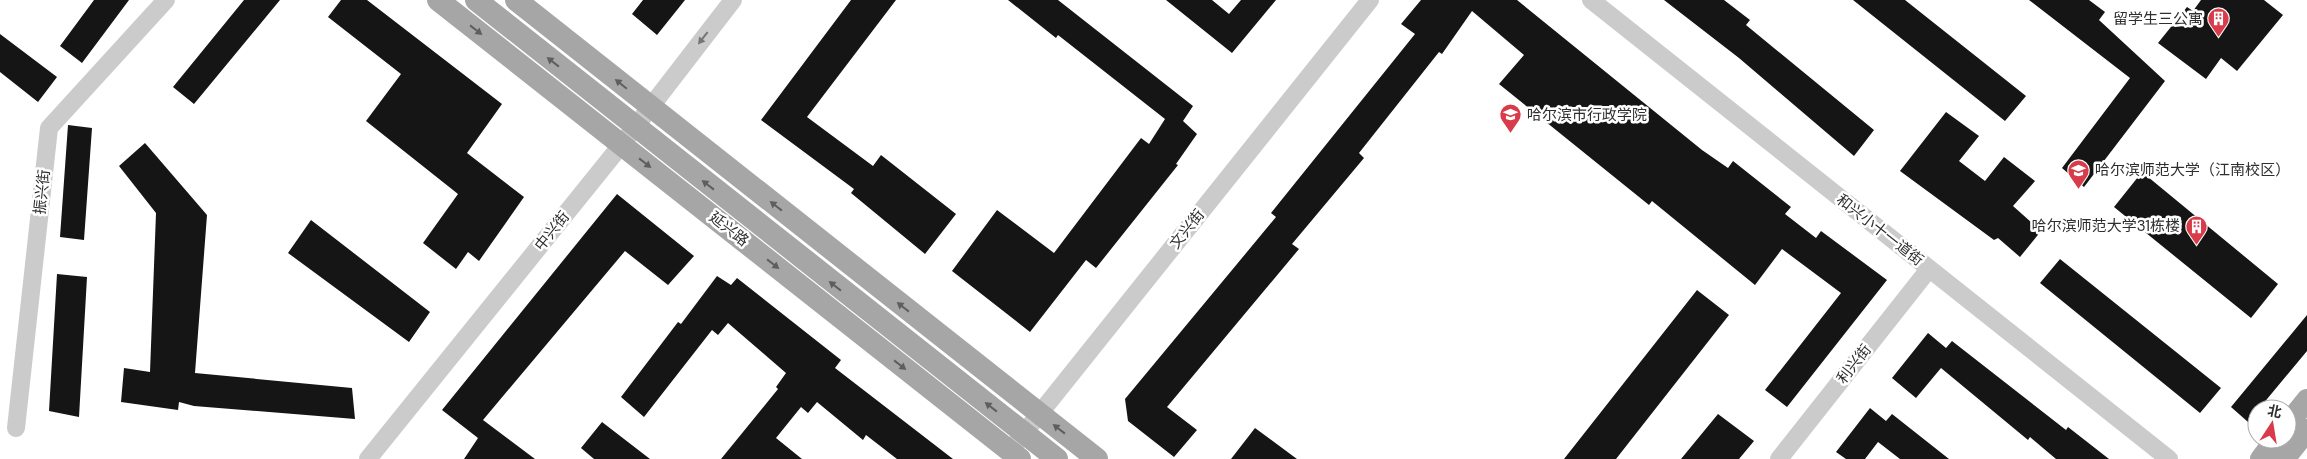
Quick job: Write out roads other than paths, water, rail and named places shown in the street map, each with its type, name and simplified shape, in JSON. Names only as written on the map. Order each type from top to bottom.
[{"type":"main road","name":"延兴路","points":[[438,0],[622,144],[1012,456]]},
{"type":"main road","points":[[476,0],[1057,459]]},
{"type":"main road","points":[[516,0],[649,107],[1097,459]]},
{"type":"main road","points":[[2297,412],[2307,400]]},
{"type":"main road","points":[[2284,459],[2307,430]]},
{"type":"street","name":"振兴街","points":[[16,428],[49,128],[166,0]]},
{"type":"street","name":"中兴街","points":[[368,459],[622,144],[733,0]]},
{"type":"street","name":"文兴街","points":[[1012,456],[1024,433],[1370,0]]},
{"type":"street","name":"和兴小十一道街","points":[[1591,0],[2169,459]]},
{"type":"street","name":"利兴街","points":[[1779,459],[1929,269]]},
{"type":"place","name":"留学生三公寓","points":[[2219,38]]},
{"type":"place","name":"哈尔滨市行政学院","points":[[1511,134]]},
{"type":"place","name":"哈尔滨师范大学（江南校区）","points":[[2079,189]]},
{"type":"place","name":"哈尔滨师范大学31栋楼","points":[[2196,245]]}]
